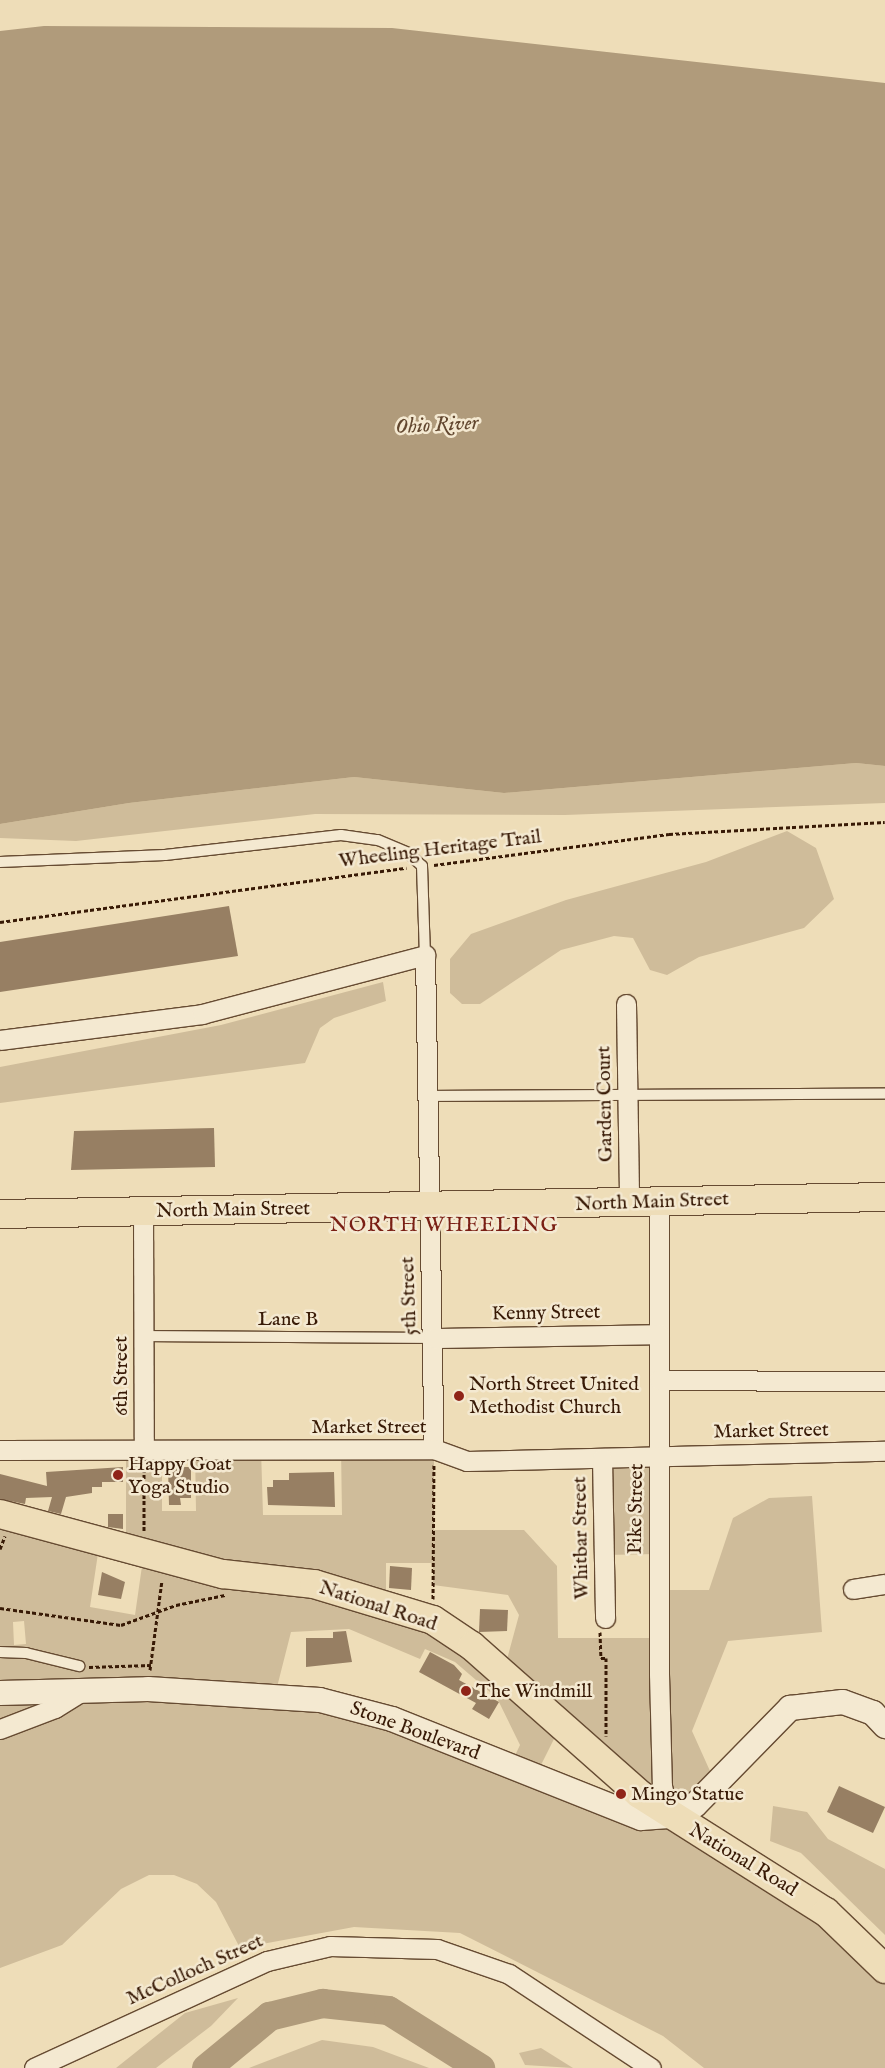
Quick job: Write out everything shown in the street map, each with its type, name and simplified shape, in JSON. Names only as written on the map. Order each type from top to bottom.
[{"type":"main road","name":"North Main Street","points":[[0,1214],[429,1208],[885,1197]]},
{"type":"main road","name":"National Road","points":[[0,1514],[230,1574],[314,1584],[433,1620],[472,1646],[593,1756],[669,1816],[826,1912],[885,1969]]},
{"type":"street","points":[[0,1040],[202,1014],[425,955]]},
{"type":"street","name":"5th Street","points":[[425,955],[434,1449]]},
{"type":"street","name":"Garden Court","points":[[626,1004],[629,1203]]},
{"type":"street","name":"Pike Street","points":[[659,1202],[659,1674],[662,1786],[669,1816]]},
{"type":"street","name":"6th Street","points":[[143,1212],[144,1449]]},
{"type":"street","name":"Kenny Street","points":[[433,1338],[659,1334]]},
{"type":"street","points":[[660,1380],[885,1381]]},
{"type":"street","name":"Market Street","points":[[0,1450],[434,1449],[467,1461],[885,1451]]},
{"type":"street","name":"Whitbar Street","points":[[602,1458],[603,1623]]},
{"type":"street","points":[[853,1589],[885,1584]]},
{"type":"street","points":[[0,1729],[55,1708],[86,1689]]},
{"type":"street","name":"Stone Boulevard","points":[[0,1693],[86,1689],[320,1700],[374,1712],[434,1735],[627,1816],[669,1816]]},
{"type":"street","points":[[669,1816],[695,1805],[790,1708],[843,1702],[873,1713],[885,1726]]},
{"type":"street","name":"McColloch Street","points":[[34,2068],[267,1961],[330,1946],[437,1949],[508,1974],[651,2068]]},
{"type":"lane","points":[[0,862],[165,855],[341,835],[378,840],[408,853],[422,866],[425,955]]},
{"type":"lane","points":[[427,1096],[885,1094]]},
{"type":"lane","name":"Lane B","points":[[144,1336],[433,1338]]},
{"type":"lane","points":[[0,1652],[26,1653],[78,1666]]},
{"type":"path","name":"Wheeling Heritage Trail","points":[[0,922],[670,834],[885,822]]},
{"type":"path","points":[[144,1449],[144,1539]]},
{"type":"path","points":[[433,1607],[434,1449]]},
{"type":"path","points":[[78,1666],[151,1668],[163,1574]]},
{"type":"path","points":[[0,1608],[106,1625],[138,1621],[158,1612],[218,1599],[228,1591],[230,1574]]},
{"type":"path","name":"Whitbar Street","points":[[603,1623],[600,1658],[606,1658],[606,1742]]},
{"type":"shaded area","points":[[856,763],[885,766],[885,803],[565,815],[315,814],[76,841],[0,838],[0,824],[129,803],[354,777],[504,793]]},
{"type":"shaded area","points":[[787,831],[816,848],[834,899],[804,928],[699,957],[667,975],[650,970],[633,938],[614,936],[561,950],[480,1004],[462,1004],[450,993],[450,959],[471,934],[566,900],[706,862]]},
{"type":"shaded area","points":[[383,982],[386,1001],[334,1018],[320,1028],[305,1063],[0,1103],[0,1067],[221,1025]]},
{"type":"shaded area","points":[[126,1449],[162,1449],[162,1511],[196,1511],[195,1449],[261,1449],[263,1515],[342,1515],[341,1449],[434,1449],[434,1530],[524,1530],[557,1566],[558,1638],[658,1638],[658,1590],[709,1590],[733,1518],[769,1498],[812,1496],[822,1632],[728,1641],[692,1731],[710,1771],[680,1800],[669,1793],[669,1816],[885,1969],[885,2068],[704,2068],[663,2036],[460,1933],[354,1927],[240,1948],[216,1902],[197,1884],[174,1875],[149,1875],[121,1889],[62,1945],[0,1968],[0,1514],[100,1540],[90,1607],[135,1615],[144,1552],[126,1547]],"holes":[[[386,1563],[433,1563],[433,1585],[508,1595],[519,1615],[503,1674],[386,1604]],[[24,1621],[26,1644],[14,1645],[13,1622]],[[349,1629],[420,1659],[425,1649],[455,1662],[497,1698],[520,1745],[510,1766],[275,1695],[291,1632]],[[560,1727],[641,1818],[535,1777]]]},
{"type":"shaded area","points":[[660,1456],[658,1554],[604,1555],[602,1458]]},
{"type":"shaded area","points":[[773,1806],[807,1812],[828,1839],[885,1869],[885,1935],[801,1853],[770,1841]]},
{"type":"shaded area","points":[[238,1998],[211,2026],[156,2068],[116,2068],[185,2013]]},
{"type":"shaded area","points":[[322,2040],[373,2047],[429,2068],[249,2068]]},
{"type":"shaded area","points":[[541,2048],[573,2068],[525,2065],[519,2053]]},
{"type":"water","name":"Ohio River","points":[[44,26],[392,28],[885,83],[885,766],[856,763],[504,793],[354,777],[129,803],[0,824],[0,31]]},
{"type":"building","points":[[229,906],[238,956],[0,992],[0,942]]},
{"type":"building","points":[[214,1128],[215,1167],[71,1170],[74,1131]]},
{"type":"building","points":[[123,1467],[123,1482],[102,1482],[102,1487],[92,1487],[92,1493],[66,1497],[61,1514],[48,1511],[52,1497],[26,1498],[25,1504],[0,1499],[0,1474],[47,1486],[46,1472]]},
{"type":"building","points":[[168,1467],[191,1467],[191,1498],[180,1498],[181,1505],[169,1505]]},
{"type":"building","points":[[334,1472],[335,1507],[268,1505],[267,1487],[273,1487],[273,1480],[289,1480],[289,1473]]},
{"type":"building","points":[[108,1514],[123,1514],[123,1529],[108,1527]]},
{"type":"building","points":[[390,1566],[412,1568],[411,1590],[389,1588]]},
{"type":"building","points":[[102,1572],[125,1582],[121,1599],[98,1595]]},
{"type":"building","points":[[480,1609],[508,1610],[507,1631],[479,1632]]},
{"type":"building","points":[[346,1631],[352,1662],[306,1667],[306,1638],[333,1638],[333,1632]]},
{"type":"building","name":"The Windmill","points":[[430,1652],[454,1665],[462,1674],[459,1680],[499,1702],[489,1719],[472,1709],[476,1703],[419,1672]]},
{"type":"building","points":[[839,1786],[885,1807],[873,1833],[827,1812]]},
{"type":"waterway","points":[[206,2068],[269,2016],[322,2003],[388,2010],[480,2068]]},
{"type":"place","name":"North Street United Methodist Church","points":[[459,1396]]},
{"type":"place","name":"Happy Goat Yoga Studio","points":[[118,1475]]},
{"type":"place","name":"The Windmill","points":[[466,1691]]},
{"type":"place","name":"Mingo Statue","points":[[621,1794]]},
{"type":"district","name":"NORTH WHEELING","points":[[444,1226]]}]
